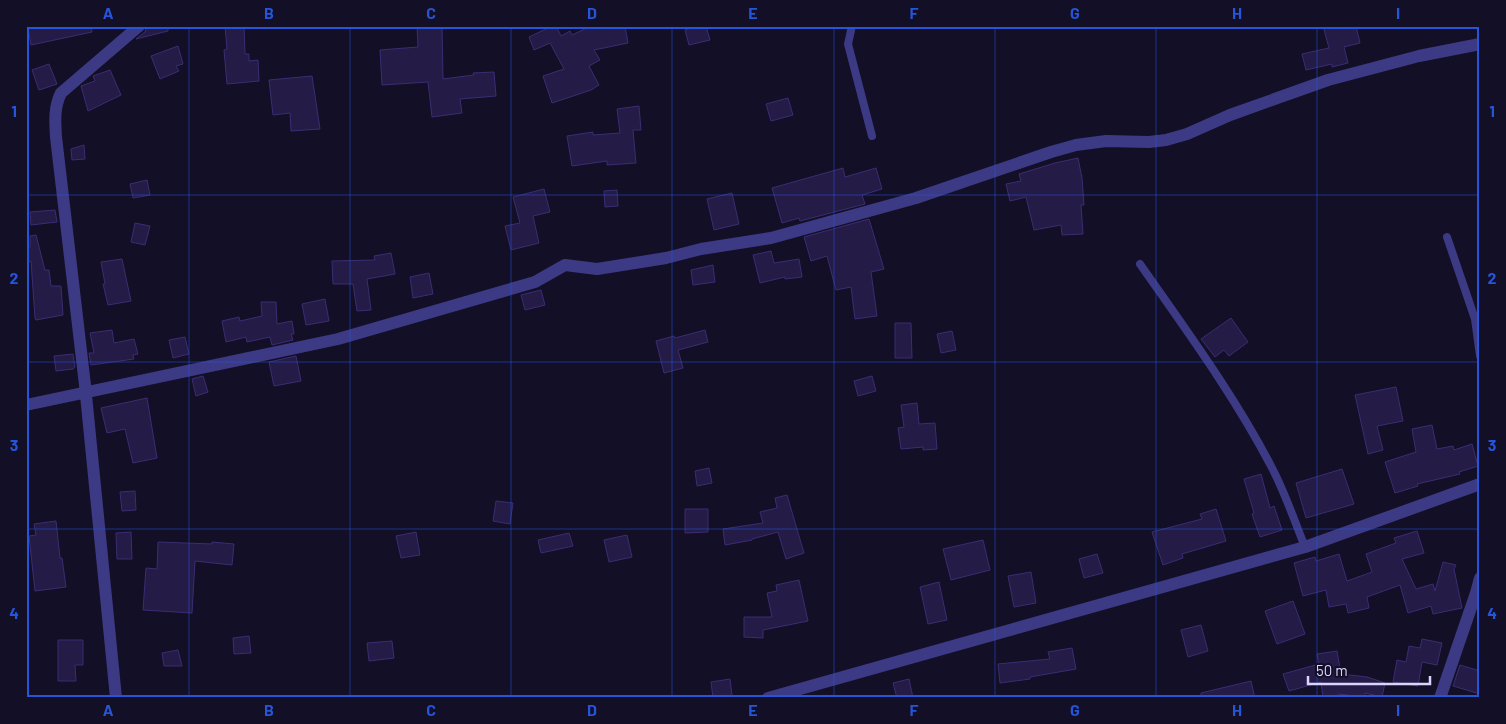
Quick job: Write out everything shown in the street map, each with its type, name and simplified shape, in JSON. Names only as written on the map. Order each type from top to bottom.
[{"type":"street","points":[[116,698],[86,392],[56,136],[56,103],[61,93],[139,26]]},
{"type":"street","points":[[26,405],[338,339],[535,282],[565,265],[597,269],[771,238],[916,198],[1076,145],[1106,141],[1149,142],[1166,140],[1187,134],[1230,115],[1328,80],[1410,58],[1480,44]]},
{"type":"street","points":[[768,698],[1304,547],[1480,484]]},
{"type":"street","points":[[1440,698],[1480,578]]},
{"type":"lane","points":[[852,26],[848,44],[872,136]]},
{"type":"lane","points":[[1447,237],[1475,319],[1480,356]]},
{"type":"lane","points":[[1140,264],[1242,412],[1279,482],[1304,547]]},
{"type":"building","points":[[36,26],[91,26],[92,32],[31,45],[28,28]]},
{"type":"building","points":[[147,26],[168,26],[168,31],[136,39],[145,32]]},
{"type":"building","points":[[225,26],[244,26],[245,54],[249,54],[249,61],[258,60],[259,81],[227,84],[224,50],[227,49]]},
{"type":"building","points":[[417,26],[442,26],[443,79],[474,75],[473,73],[494,72],[496,96],[460,99],[462,113],[432,117],[428,82],[382,85],[380,50],[418,47]]},
{"type":"building","points":[[552,26],[556,26],[561,36],[570,31],[572,35],[591,26],[625,26],[628,43],[594,50],[600,60],[589,66],[599,85],[591,90],[552,103],[543,76],[564,69],[550,43],[534,50],[529,37]]},
{"type":"building","points":[[697,26],[706,26],[710,40],[689,45],[685,30]]},
{"type":"building","points":[[1323,26],[1356,26],[1360,43],[1344,47],[1348,63],[1332,67],[1332,64],[1306,70],[1302,54],[1329,48]]},
{"type":"building","points":[[178,46],[183,64],[176,66],[179,71],[160,79],[151,56]]},
{"type":"building","points":[[49,64],[57,84],[39,90],[32,70]]},
{"type":"building","points":[[110,70],[121,95],[88,111],[81,86],[95,81],[93,76]]},
{"type":"building","points":[[312,76],[320,129],[291,131],[290,113],[273,115],[269,80]]},
{"type":"building","points":[[788,98],[793,115],[771,121],[766,104]]},
{"type":"building","points":[[639,106],[641,130],[633,130],[636,163],[607,165],[607,161],[572,166],[567,136],[593,132],[593,135],[620,133],[617,109]]},
{"type":"building","points":[[84,145],[85,159],[72,160],[71,149]]},
{"type":"building","points":[[1078,158],[1084,205],[1081,205],[1083,234],[1062,235],[1061,225],[1034,230],[1026,197],[1010,201],[1006,184],[1021,181],[1019,174]]},
{"type":"building","points":[[843,168],[845,177],[876,168],[882,189],[862,195],[865,204],[800,221],[799,218],[782,223],[772,188]]},
{"type":"building","points":[[147,180],[150,195],[133,198],[130,184]]},
{"type":"building","points":[[544,189],[550,212],[533,216],[539,243],[511,250],[505,226],[520,223],[513,197]]},
{"type":"building","points":[[617,190],[618,206],[605,207],[604,191]]},
{"type":"building","points":[[732,193],[739,224],[714,230],[707,199]]},
{"type":"building","points":[[55,210],[57,222],[31,225],[30,212]]},
{"type":"building","points":[[869,219],[884,269],[871,272],[877,316],[855,319],[851,287],[836,290],[827,256],[811,261],[804,237]]},
{"type":"building","points":[[135,223],[150,226],[145,245],[131,242]]},
{"type":"building","points":[[36,235],[45,270],[49,270],[51,286],[61,286],[63,315],[36,320],[31,261],[26,263],[26,248],[30,247],[30,236]]},
{"type":"building","points":[[771,251],[774,263],[799,259],[802,277],[785,279],[785,277],[760,283],[753,255]]},
{"type":"building","points":[[391,253],[395,274],[367,279],[371,310],[357,311],[353,284],[333,284],[332,261],[375,260],[374,256]]},
{"type":"building","points":[[122,259],[131,301],[108,305],[103,284],[105,284],[101,262]]},
{"type":"building","points":[[713,265],[715,282],[693,285],[691,270]]},
{"type":"building","points":[[429,273],[433,294],[413,298],[410,277]]},
{"type":"building","points":[[541,290],[545,305],[525,310],[521,295]]},
{"type":"building","points":[[325,299],[329,321],[306,325],[302,304]]},
{"type":"building","points":[[261,302],[276,302],[277,324],[292,321],[294,334],[291,334],[293,340],[272,345],[270,337],[247,342],[246,337],[226,342],[222,321],[239,317],[240,321],[262,316]]},
{"type":"building","points":[[1231,318],[1248,342],[1229,356],[1224,350],[1215,357],[1201,339]]},
{"type":"building","points":[[895,323],[911,323],[912,358],[895,358]]},
{"type":"building","points":[[112,330],[114,343],[134,339],[138,354],[133,355],[134,359],[91,365],[89,353],[94,353],[90,333]]},
{"type":"building","points":[[705,330],[708,342],[678,350],[683,368],[664,373],[656,341]]},
{"type":"building","points":[[952,331],[956,350],[941,353],[937,334]]},
{"type":"building","points":[[185,337],[189,354],[173,358],[169,340]]},
{"type":"building","points":[[73,354],[75,367],[73,369],[56,371],[54,356]]},
{"type":"building","points":[[296,356],[301,381],[274,386],[269,362]]},
{"type":"building","points":[[203,376],[208,392],[196,396],[192,379]]},
{"type":"building","points":[[872,376],[876,391],[858,396],[854,381]]},
{"type":"building","points":[[1396,387],[1403,421],[1377,426],[1383,450],[1368,454],[1355,395]]},
{"type":"building","points":[[147,398],[157,458],[133,463],[125,429],[107,433],[101,408]]},
{"type":"building","points":[[917,403],[919,424],[935,423],[937,449],[923,450],[923,447],[901,449],[898,428],[904,427],[901,405]]},
{"type":"building","points":[[1432,425],[1437,449],[1453,446],[1454,450],[1472,444],[1478,466],[1459,472],[1460,474],[1417,484],[1418,486],[1395,493],[1385,462],[1416,452],[1412,429]]},
{"type":"building","points":[[709,468],[712,483],[697,486],[695,471]]},
{"type":"building","points":[[1342,469],[1354,504],[1306,518],[1296,483]]},
{"type":"building","points":[[1261,474],[1270,508],[1274,506],[1282,530],[1260,537],[1252,514],[1254,513],[1244,479]]},
{"type":"building","points":[[135,491],[136,510],[122,511],[120,492]]},
{"type":"building","points":[[787,495],[804,553],[786,559],[778,532],[752,540],[725,545],[723,529],[763,523],[760,512],[777,508],[775,498]]},
{"type":"building","points":[[496,501],[513,503],[510,524],[493,521]]},
{"type":"building","points":[[685,509],[708,509],[708,532],[685,533]]},
{"type":"building","points":[[1216,509],[1226,541],[1182,554],[1183,558],[1163,565],[1152,532],[1202,519],[1200,514]]},
{"type":"building","points":[[56,521],[60,558],[62,558],[66,587],[35,591],[29,536],[36,535],[34,524]]},
{"type":"building","points":[[1417,531],[1424,553],[1402,559],[1416,589],[1433,584],[1435,591],[1443,562],[1456,565],[1454,569],[1462,608],[1433,614],[1431,606],[1408,613],[1400,585],[1367,597],[1369,608],[1348,613],[1346,604],[1329,607],[1326,590],[1303,596],[1294,563],[1315,557],[1316,561],[1339,554],[1347,581],[1372,572],[1366,554],[1396,543],[1394,538]]},
{"type":"building","points":[[131,532],[132,559],[117,559],[116,533]]},
{"type":"building","points":[[416,532],[420,555],[401,558],[396,536]]},
{"type":"building","points":[[569,533],[573,546],[541,553],[538,540]]},
{"type":"building","points":[[627,535],[632,557],[609,562],[604,540]]},
{"type":"building","points":[[983,540],[990,570],[951,580],[943,549]]},
{"type":"building","points":[[158,542],[234,544],[232,565],[195,561],[192,613],[143,610],[146,568],[157,569]]},
{"type":"building","points":[[1097,554],[1103,573],[1084,578],[1079,559]]},
{"type":"building","points":[[1031,572],[1036,603],[1014,607],[1008,576]]},
{"type":"building","points":[[799,580],[808,621],[763,630],[763,638],[744,637],[744,617],[772,617],[767,593],[777,591],[776,585]]},
{"type":"building","points":[[939,582],[947,620],[928,624],[920,587]]},
{"type":"building","points":[[1293,601],[1305,634],[1277,644],[1265,611]]},
{"type":"building","points":[[1201,625],[1208,651],[1188,657],[1181,630]]},
{"type":"building","points":[[249,636],[251,653],[234,654],[233,638]]},
{"type":"building","points":[[1422,639],[1442,643],[1437,665],[1422,662],[1418,686],[1393,682],[1397,660],[1406,662],[1409,646],[1420,648]]},
{"type":"building","points":[[58,640],[83,640],[83,665],[75,665],[76,681],[58,681]]},
{"type":"building","points":[[392,641],[394,658],[369,661],[367,643]]},
{"type":"building","points":[[1072,648],[1076,669],[1030,677],[1030,679],[1000,683],[998,664],[1050,659],[1048,652]]},
{"type":"building","points":[[178,650],[182,666],[164,666],[162,653]]},
{"type":"building","points":[[1337,651],[1341,674],[1367,677],[1385,683],[1382,697],[1365,693],[1365,697],[1338,694],[1338,698],[1323,698],[1321,682],[1289,691],[1283,674],[1319,664],[1317,654]]},
{"type":"building","points":[[1460,665],[1480,671],[1480,694],[1453,686]]},
{"type":"building","points":[[730,679],[732,695],[713,698],[711,682]]},
{"type":"building","points":[[909,679],[913,698],[897,698],[893,683]]},
{"type":"building","points":[[1251,681],[1255,698],[1201,698],[1201,693]]}]
